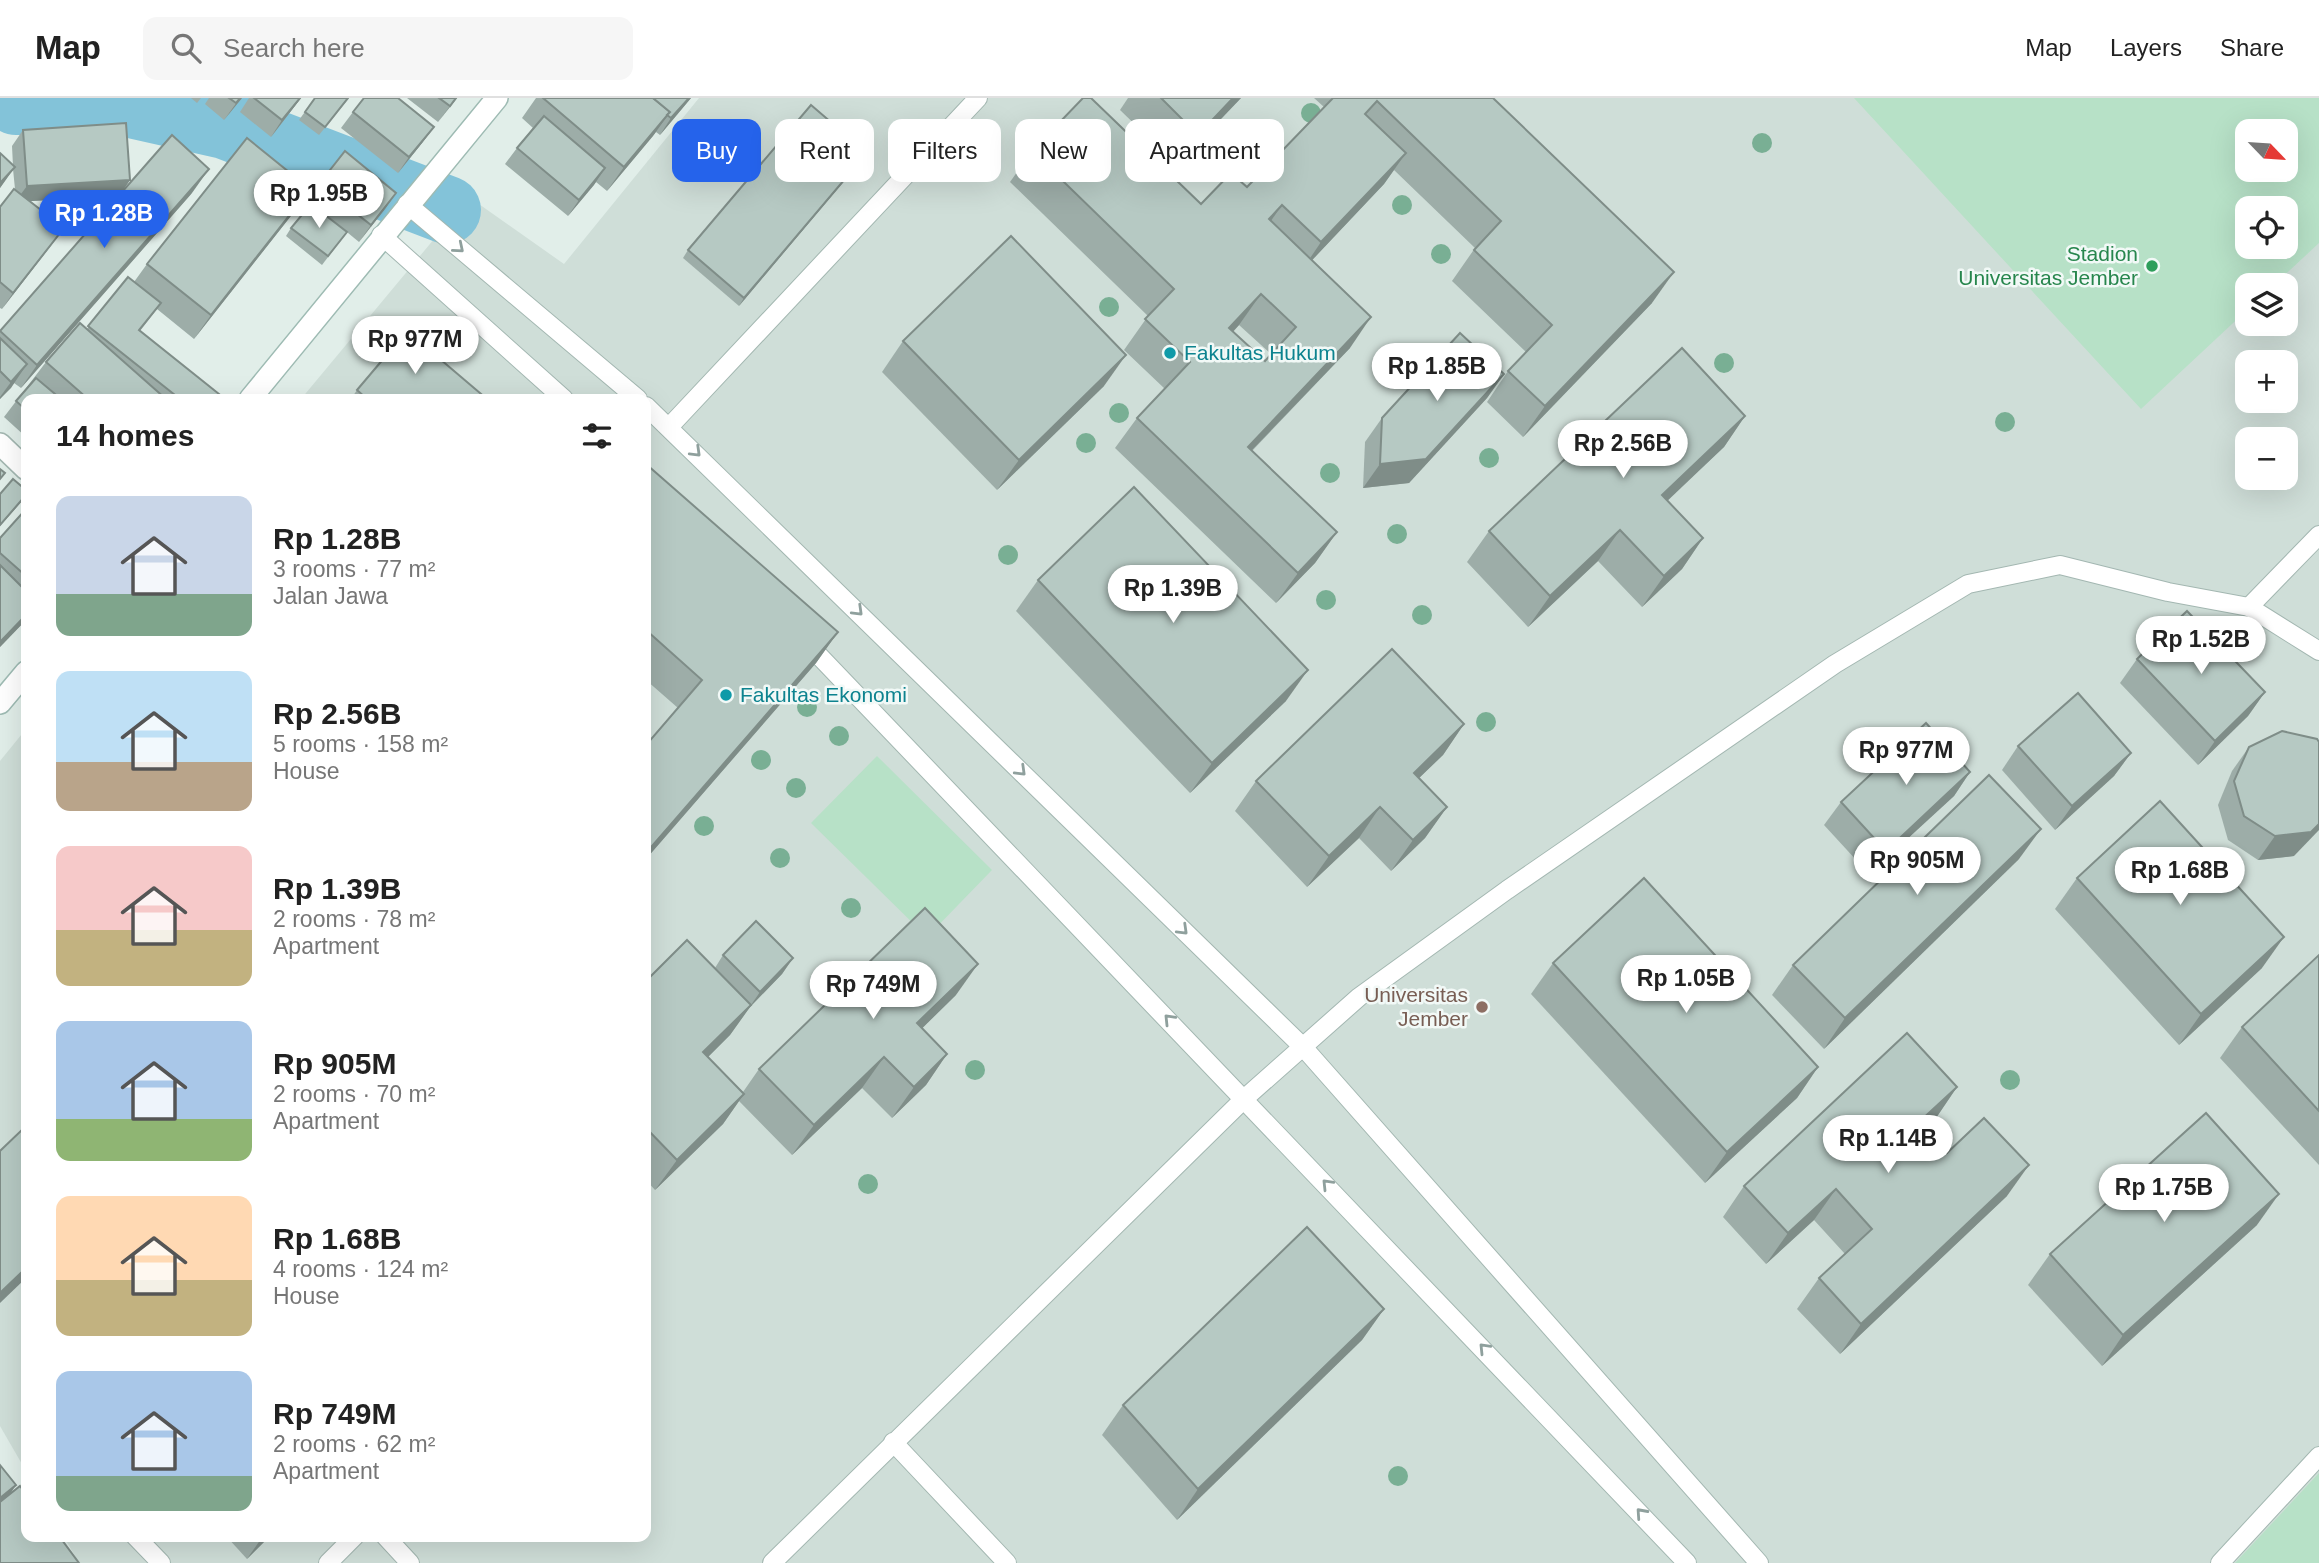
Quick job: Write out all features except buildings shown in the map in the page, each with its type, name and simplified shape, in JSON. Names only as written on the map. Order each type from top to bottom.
[{"type":"main road","points":[[254,394],[381,235],[497,98]]},
{"type":"main road","points":[[0,444],[21,464]]},
{"type":"main road","points":[[0,703],[21,678]]},
{"type":"lane","points":[[670,426],[978,98]]},
{"type":"lane","points":[[411,199],[632,394]]},
{"type":"lane","points":[[381,235],[558,394]]},
{"type":"lane","points":[[651,410],[1304,1048],[1759,1563]]},
{"type":"lane","points":[[2249,607],[2319,535]]},
{"type":"lane","points":[[772,1563],[1245,1098],[1359,998],[1507,890],[1835,664],[1968,584],[2060,565],[2168,592],[2249,607],[2319,651]]},
{"type":"lane","points":[[791,626],[1687,1563]]},
{"type":"lane","points":[[893,1442],[1007,1563]]},
{"type":"lane","points":[[2220,1563],[2319,1456]]},
{"type":"lane","points":[[141,1542],[162,1563]]},
{"type":"lane","points":[[328,1563],[349,1542]]},
{"type":"lane","points":[[390,1542],[410,1563]]},
{"type":"shaded area","name":"Universitas Jember","points":[[699,98],[2319,98],[2319,1563],[79,1563],[67,1542],[651,1542],[651,394],[305,394],[469,197],[564,264],[672,131],[672,182],[761,182],[761,119],[682,119]]},
{"type":"shaded area","points":[[21,735],[21,1462],[0,1426],[0,761]]},
{"type":"green space","name":"Stadion Universitas Jember","points":[[1854,98],[2319,98],[2319,243],[2287,273],[2235,273],[2235,321],[2141,409]]},
{"type":"green space","points":[[877,756],[992,870],[927,937],[811,823]]},
{"type":"green space","points":[[2319,1473],[2319,1563],[2235,1563]]},
{"type":"waterway","points":[[12,98],[16,101],[118,101],[225,125],[447,210]]},
{"type":"place","name":"Stadion Universitas Jember","points":[[2152,266]]},
{"type":"place","name":"Fakultas Hukum","points":[[1170,353]]},
{"type":"place","name":"Fakultas Ekonomi","points":[[726,695]]},
{"type":"place","name":"Universitas Jember","points":[[1482,1007]]}]
